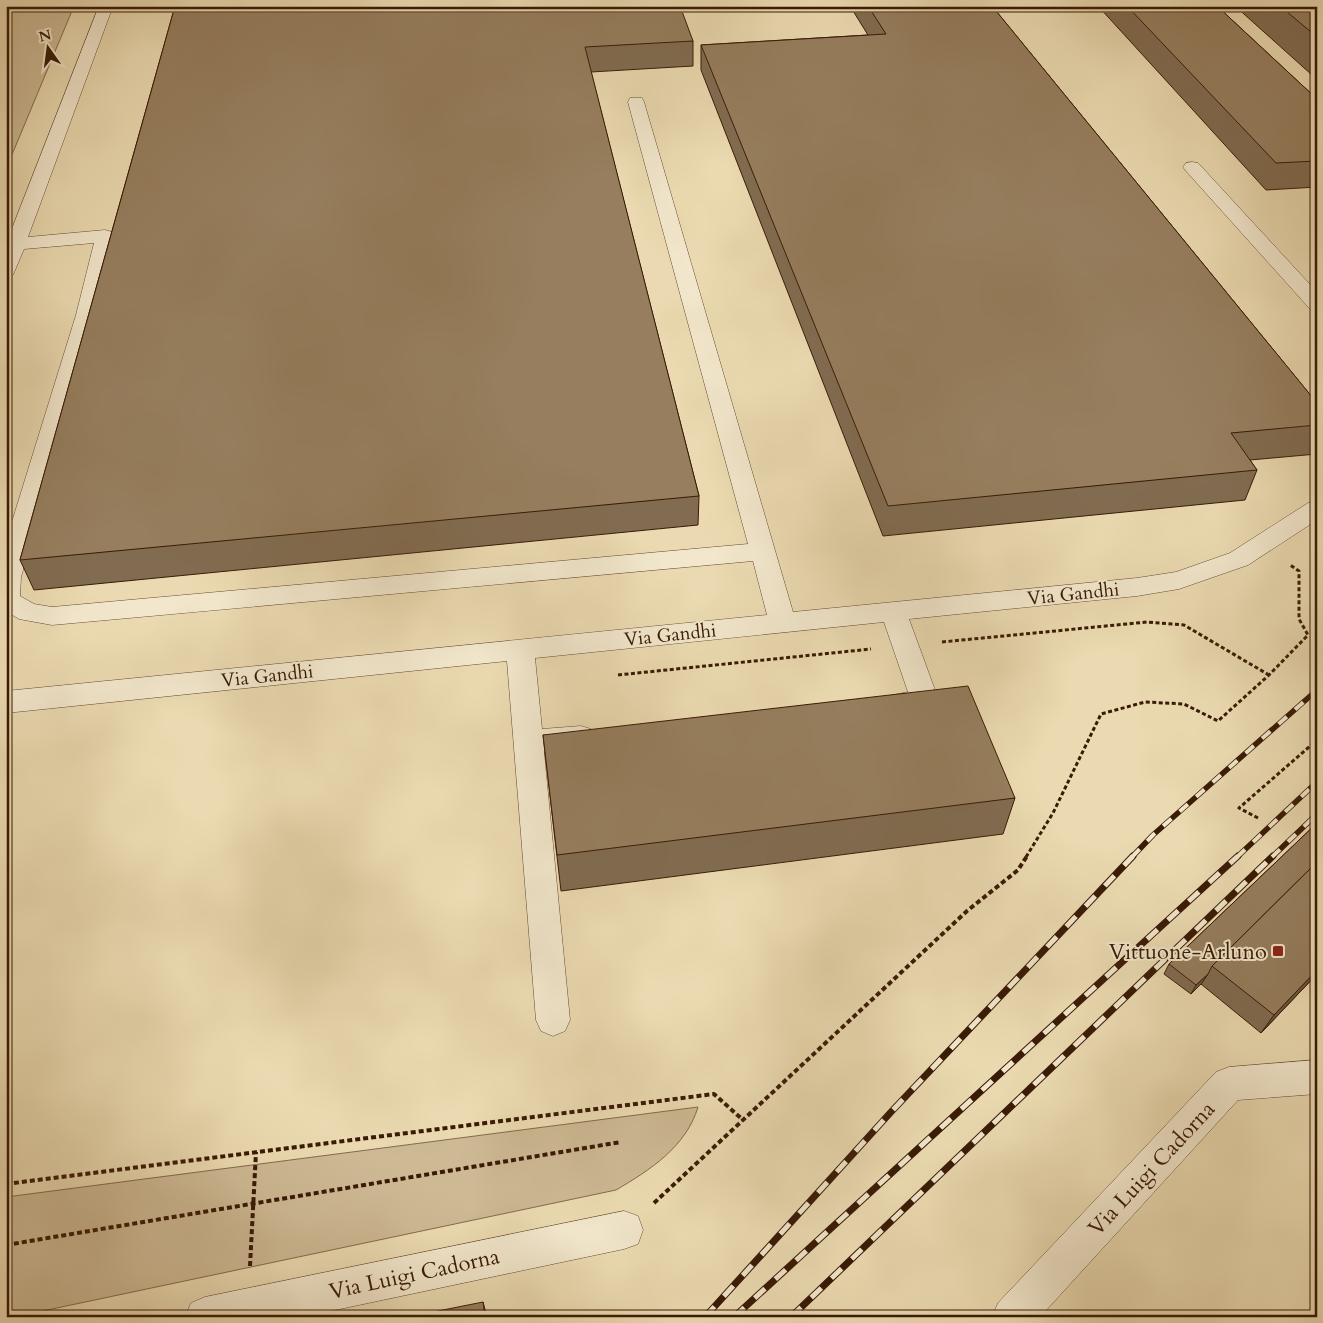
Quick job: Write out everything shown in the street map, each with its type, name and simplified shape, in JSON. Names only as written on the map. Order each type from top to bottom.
[{"type":"street","points":[[6,271],[106,6]]},
{"type":"street","points":[[636,102],[764,550],[783,623]]},
{"type":"street","points":[[1192,167],[1317,304]]},
{"type":"street","points":[[16,244],[105,236],[86,315],[8,576],[7,600],[28,612],[52,616],[764,550]]},
{"type":"street","name":"Via Gandhi","points":[[6,702],[1137,587],[1179,580],[1239,559],[1317,509]]},
{"type":"street","points":[[875,706],[925,701],[892,611]]},
{"type":"street","points":[[520,649],[553,1020]]},
{"type":"street","points":[[528,742],[608,734]]},
{"type":"street","name":"Via Luigi Cadorna","points":[[1012,1317],[1229,1084],[1317,1077]]},
{"type":"street","name":"Via Luigi Cadorna","points":[[205,1317],[624,1230]]},
{"type":"path","points":[[624,1230],[966,911],[1018,870],[1053,813],[1101,714],[1145,702],[1184,704],[1218,721],[1269,675],[1308,635],[1299,619],[1299,571],[1260,546]]},
{"type":"path","points":[[611,675],[1147,622],[1184,625],[1269,675]]},
{"type":"path","points":[[1258,818],[1239,808],[1317,740]]},
{"type":"path","points":[[6,1184],[714,1094],[743,1120]]},
{"type":"path","points":[[6,1245],[621,1142]]},
{"type":"path","points":[[248,1308],[256,1152]]},
{"type":"shaded area","points":[[6,6],[74,6],[6,169]]},
{"type":"shaded area","points":[[698,1107],[685,1134],[676,1146],[654,1165],[616,1190],[14,1317],[6,1317],[6,1197]]},
{"type":"building","points":[[175,6],[680,6],[693,41],[585,47],[699,496],[20,560]]},
{"type":"building","points":[[868,6],[992,6],[1317,403],[1317,425],[1231,433],[1257,470],[888,506],[701,45],[886,34]]},
{"type":"building","points":[[1127,6],[1217,6],[1317,99],[1317,161],[1276,163]]},
{"type":"building","points":[[1280,6],[1317,6],[1317,37]]},
{"type":"building","points":[[968,686],[1015,798],[557,855],[543,735]]},
{"type":"building","points":[[1317,823],[1317,865],[1315,864],[1212,966],[1208,974],[1196,985],[1169,964]]},
{"type":"building","points":[[1315,864],[1317,865],[1317,970],[1274,1015],[1212,966]]},
{"type":"building","points":[[483,1302],[485,1317],[408,1317]]},
{"type":"railway","points":[[1132,857],[1153,835],[1317,690]]},
{"type":"railway","points":[[1237,857],[1317,782]]},
{"type":"railway","points":[[1272,857],[1317,814]]},
{"type":"railway","points":[[705,1317],[891,1112],[1133,856]]},
{"type":"railway","points":[[734,1317],[1238,856]]},
{"type":"railway","points":[[791,1317],[1273,856]]},
{"type":"place","name":"Vittuone-Arluno","points":[[1278,951]]}]
